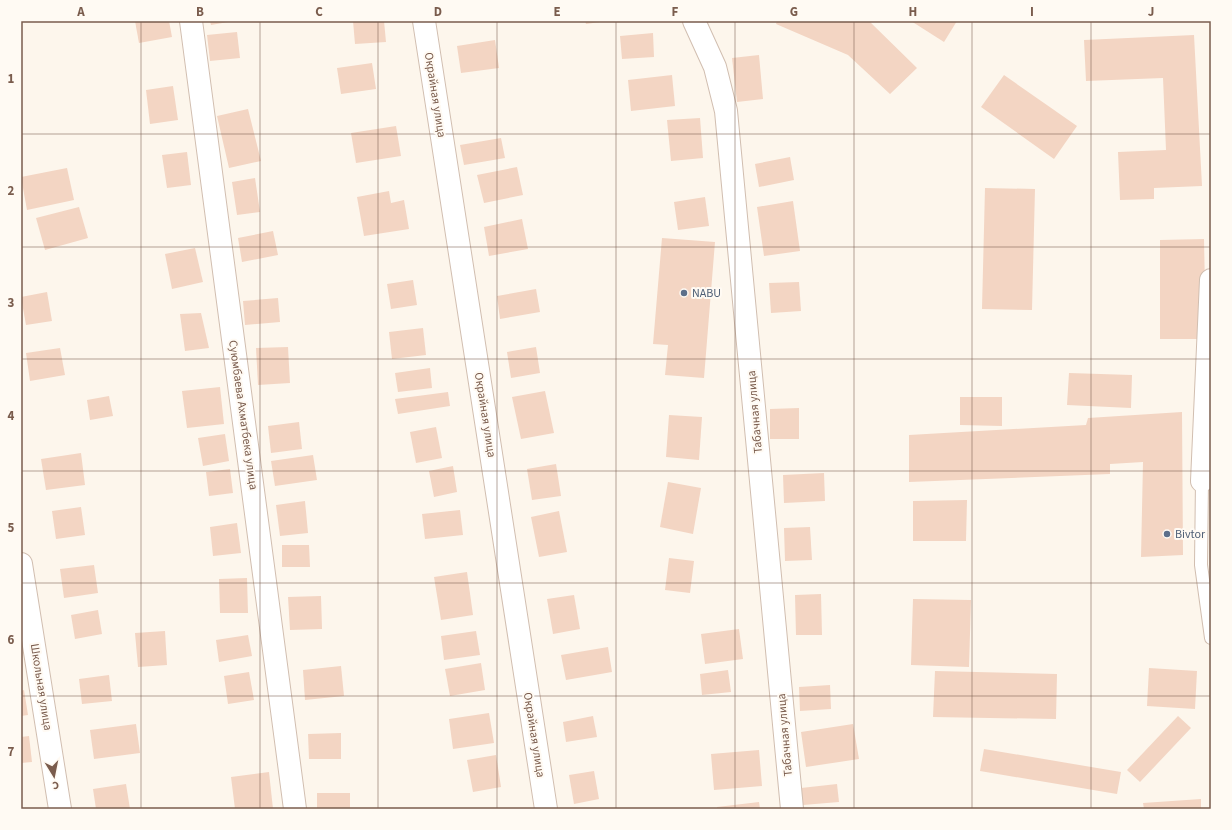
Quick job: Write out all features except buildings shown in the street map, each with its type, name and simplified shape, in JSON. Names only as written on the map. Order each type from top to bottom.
[{"type":"street","name":"Суюмбаева Ахматбека улица","points":[[191,21],[295,809]]},
{"type":"street","name":"Окрайная улица","points":[[424,21],[546,809]]},
{"type":"street","name":"Табачная улица","points":[[694,21],[715,67],[726,111],[792,809]]},
{"type":"street","points":[[1202,481],[1211,280]]},
{"type":"street","name":"Школьная улица","points":[[21,564],[60,809]]},
{"type":"lane","points":[[1202,481],[1201,565],[1211,638]]},
{"type":"place","name":"NABU","points":[[684,293]]},
{"type":"place","name":"Bivtor","points":[[1167,534]]}]
